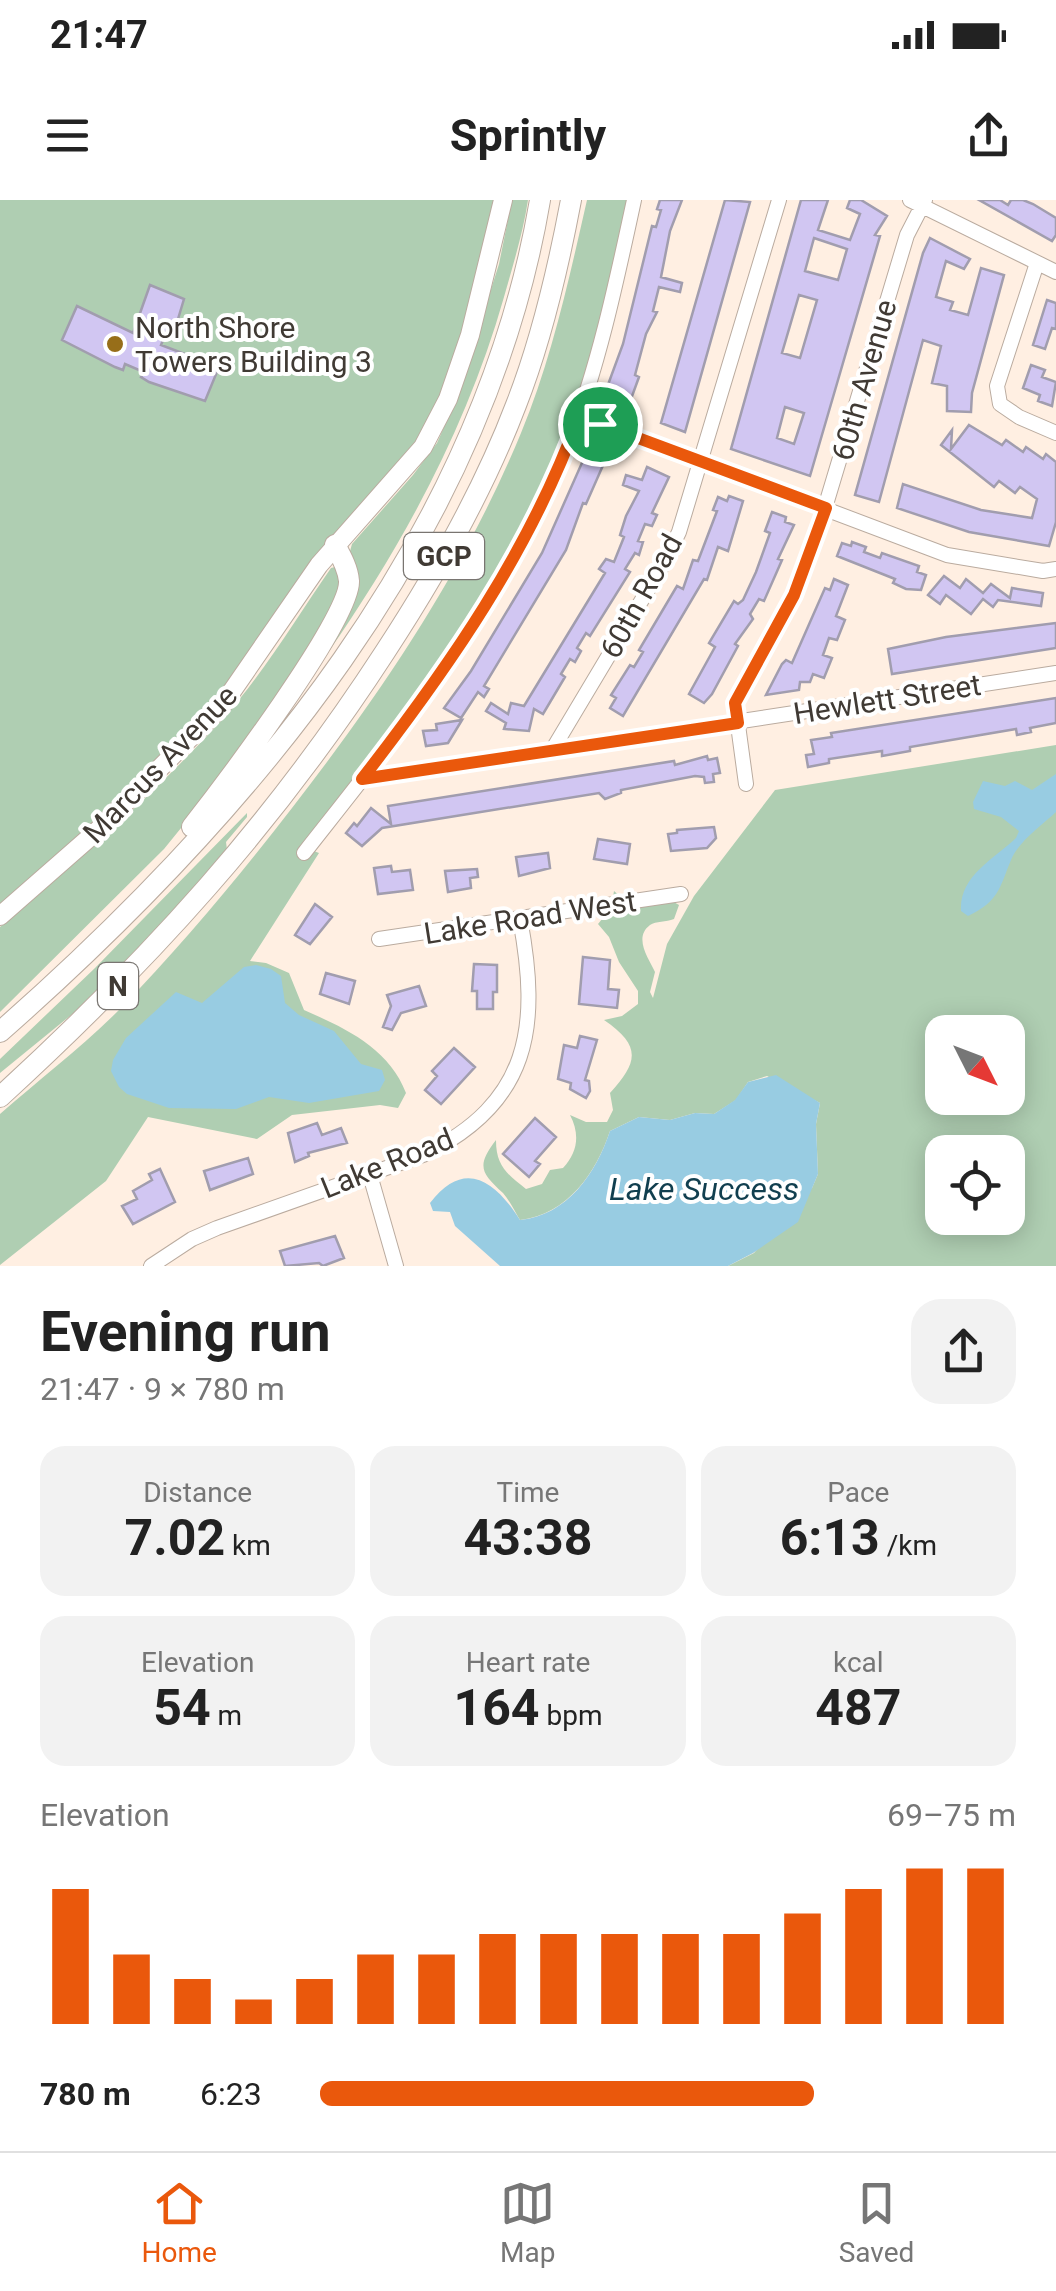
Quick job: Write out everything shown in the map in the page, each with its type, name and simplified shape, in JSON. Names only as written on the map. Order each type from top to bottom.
[{"type":"highway","name":"GCP","points":[[162,877],[244,786],[348,651],[428,524],[492,385],[516,311],[540,200]]},
{"type":"highway","name":"GCP","points":[[228,867],[366,681],[458,530],[517,404],[560,256],[571,200]]},
{"type":"highway","points":[[77,962],[228,780],[271,721],[335,618],[349,582],[335,546]]},
{"type":"highway","name":"N","points":[[0,1097],[113,991],[228,867]]},
{"type":"highway","name":"N","points":[[0,1032],[162,877]]},
{"type":"main road","name":"Marcus Avenue","points":[[0,916],[97,831],[221,707],[335,546],[414,459],[439,420],[470,335],[503,200]]},
{"type":"street","points":[[304,854],[444,670],[490,601],[551,484],[579,416],[613,300],[634,200]]},
{"type":"street","name":"60th Road","points":[[551,752],[679,532],[779,200]]},
{"type":"street","points":[[918,202],[1056,272]]},
{"type":"street","name":"60th Avenue","points":[[746,784],[735,703],[794,595],[826,508],[918,202]]},
{"type":"street","points":[[1037,263],[997,386],[1000,404],[1018,417],[1056,433]]},
{"type":"street","points":[[579,416],[948,555],[1043,571],[1056,568]]},
{"type":"street","name":"Hewlett Street","points":[[362,779],[1056,673]]},
{"type":"street","name":"Lake Road West","points":[[380,940],[681,894]]},
{"type":"street","name":"Lake Road","points":[[151,1266],[217,1228],[370,1176],[447,1144],[483,1116],[506,1085],[524,1045],[531,1002],[520,918]]},
{"type":"street","points":[[370,1176],[396,1266]]},
{"type":"green space","points":[[0,200],[503,200],[439,420],[335,545],[243,679],[0,916]]},
{"type":"green space","points":[[512,200],[528,200],[504,297],[472,392],[407,527],[327,654],[322,651],[352,544],[437,443],[456,400],[499,264]]},
{"type":"green space","points":[[587,200],[627,200],[605,310],[570,420],[520,536],[435,678],[306,848],[319,853],[250,961],[289,973],[304,1010],[350,1032],[377,1052],[406,1093],[398,1108],[380,1105],[292,1115],[257,1139],[148,1117],[106,1181],[0,1265],[0,1114],[120,1009],[209,911],[325,764],[419,628],[474,533],[532,405],[551,347]]},
{"type":"green space","points":[[339,566],[343,590],[300,667],[233,764],[164,849],[0,1012],[0,927],[140,803],[219,723],[264,667],[331,568]]},
{"type":"green space","points":[[1056,745],[1056,1266],[728,1266],[754,1253],[812,1188],[818,1174],[816,1124],[820,1103],[767,1076],[748,1082],[736,1100],[714,1114],[695,1113],[670,1120],[639,1117],[610,1131],[597,1162],[578,1189],[552,1209],[520,1220],[484,1169],[486,1156],[496,1140],[500,1163],[508,1174],[526,1189],[542,1184],[550,1170],[563,1168],[574,1149],[576,1136],[570,1115],[586,1122],[607,1122],[613,1110],[610,1093],[630,1063],[630,1046],[604,1020],[622,1016],[638,1004],[638,991],[598,924],[611,908],[614,891],[623,899],[672,901],[679,905],[674,919],[650,925],[643,936],[644,949],[655,972],[650,992],[653,998],[667,944],[694,896],[775,790]]},
{"type":"green space","points":[[247,813],[226,842],[227,850],[87,1002],[0,1073],[0,1059]]},
{"type":"water","points":[[1056,774],[1056,812],[1019,847],[992,899],[968,916],[961,911],[971,878],[1019,831],[1001,817],[974,809],[973,802],[983,781],[1005,786],[1015,781],[1032,790]]},
{"type":"water","points":[[256,965],[281,976],[285,1003],[299,1015],[334,1031],[361,1064],[382,1070],[385,1080],[379,1091],[309,1103],[269,1097],[236,1109],[169,1108],[127,1094],[119,1087],[111,1071],[126,1038],[176,992],[202,1003],[244,967]]},
{"type":"water","name":"Lake Success","points":[[776,1075],[820,1103],[816,1124],[818,1174],[798,1222],[728,1266],[500,1266],[455,1226],[450,1212],[433,1211],[430,1203],[443,1189],[468,1178],[490,1186],[520,1220],[537,1216],[566,1201],[578,1189],[597,1162],[610,1131],[639,1117],[670,1120],[695,1113],[714,1114],[735,1100],[748,1082]]},
{"type":"building","points":[[660,200],[682,200],[670,231],[661,277],[682,283],[680,292],[659,287],[653,311],[657,312],[646,334],[635,375],[639,377],[627,410],[602,401],[623,344],[652,226],[656,227],[661,210],[657,209]]},
{"type":"building","points":[[725,200],[750,202],[685,432],[661,423]]},
{"type":"building","points":[[801,200],[828,200],[818,230],[850,240],[860,214],[847,208],[850,200],[861,200],[887,216],[875,235],[880,236],[810,476],[731,449]],"holes":[[[814,238],[847,249],[838,280],[805,271]],[[799,295],[817,300],[800,358],[782,353]],[[785,407],[804,413],[794,444],[777,438]]]},
{"type":"building","points":[[979,200],[1000,200],[1008,205],[1011,200],[1023,200],[1033,204],[1056,218],[1056,235],[1052,241]]},
{"type":"building","points":[[930,238],[970,259],[964,269],[946,261],[936,297],[953,302],[950,310],[968,315],[981,268],[1004,275],[972,393],[971,412],[947,411],[947,386],[932,383],[941,346],[923,340],[879,502],[855,495]]},
{"type":"building","name":"North Shore Towers Building 3","points":[[150,285],[184,299],[178,319],[174,325],[170,323],[161,345],[219,367],[205,401],[149,382],[141,377],[144,372],[125,364],[123,370],[115,367],[62,340],[77,306],[133,333]]},
{"type":"building","points":[[1047,300],[1056,303],[1056,329],[1052,328],[1045,349],[1033,345]]},
{"type":"building","points":[[1031,365],[1045,370],[1042,377],[1056,382],[1052,406],[1038,401],[1040,395],[1023,388]]},
{"type":"building","points":[[969,425],[1002,445],[1006,440],[1023,452],[1026,447],[1043,459],[1046,454],[1056,462],[1056,522],[1049,546],[969,532],[897,508],[903,484],[981,510],[1032,518],[1037,499],[1020,487],[1015,493],[999,481],[994,487],[941,445],[952,430],[951,449]]},
{"type":"building","points":[[593,448],[606,453],[604,463],[586,504],[583,503],[566,550],[484,686],[489,689],[484,697],[478,692],[461,718],[444,708],[471,671],[542,553],[585,456],[590,458]]},
{"type":"building","points":[[647,467],[669,477],[652,513],[657,515],[652,526],[645,524],[638,541],[643,542],[639,555],[635,553],[625,569],[630,572],[590,636],[586,633],[577,648],[581,651],[575,662],[570,659],[561,674],[565,677],[543,714],[534,709],[529,731],[504,729],[506,723],[486,711],[491,703],[508,714],[511,703],[524,706],[605,573],[599,569],[606,559],[614,562],[624,537],[620,535],[626,516],[639,491],[623,485],[626,475],[642,480]]},
{"type":"building","points":[[729,496],[743,501],[728,551],[718,547],[707,580],[704,579],[623,716],[610,708],[616,698],[611,695],[630,665],[634,667],[643,652],[639,650],[677,586],[683,589],[693,560],[698,561],[717,511],[713,510],[718,497],[727,501]]},
{"type":"building","points":[[772,512],[794,525],[778,559],[782,560],[764,601],[759,599],[750,614],[753,619],[704,703],[689,694],[715,647],[709,643],[734,601],[738,604],[743,600],[756,572],[770,533],[765,531]]},
{"type":"building","points":[[852,542],[880,558],[882,553],[919,566],[917,572],[926,575],[921,590],[906,589],[893,583],[895,579],[837,556],[842,543],[851,546]]},
{"type":"building","points":[[944,576],[960,588],[966,579],[983,593],[991,584],[1010,598],[1012,588],[1043,593],[1041,606],[998,600],[993,607],[983,599],[971,614],[946,595],[940,604],[928,595]]},
{"type":"building","points":[[834,579],[848,585],[836,616],[845,620],[837,640],[829,638],[823,655],[832,658],[824,678],[813,674],[810,682],[800,682],[799,690],[766,695],[782,664],[786,660],[792,663],[825,588],[830,590]]},
{"type":"building","points":[[1056,623],[1056,648],[892,674],[888,649]]},
{"type":"building","points":[[1056,698],[1056,723],[1030,728],[1031,732],[1017,735],[1016,729],[910,747],[910,751],[882,756],[882,751],[829,759],[829,763],[808,767],[806,755],[814,754],[811,740],[832,737],[831,733]]},
{"type":"building","points":[[462,720],[448,743],[426,746],[423,731],[437,730],[436,724]]},
{"type":"building","points":[[707,756],[708,760],[717,758],[720,773],[713,774],[714,782],[705,783],[704,777],[695,776],[621,790],[605,799],[599,793],[382,828],[362,846],[346,833],[371,808],[391,824],[388,806],[674,761],[675,765]]},
{"type":"building","points":[[714,827],[716,838],[707,848],[671,851],[668,834]]},
{"type":"building","points":[[598,839],[630,844],[627,864],[594,859]]},
{"type":"building","points":[[548,853],[550,868],[519,876],[516,857]]},
{"type":"building","points":[[391,866],[392,872],[410,870],[413,890],[378,894],[374,868]]},
{"type":"building","points":[[477,869],[478,877],[470,878],[471,888],[448,892],[445,871]]},
{"type":"building","points":[[315,904],[332,917],[310,944],[295,935]]},
{"type":"building","points":[[583,957],[610,960],[608,989],[619,990],[617,1008],[579,1004]]},
{"type":"building","points":[[474,964],[497,965],[493,1009],[477,1009],[477,991],[472,991]]},
{"type":"building","points":[[326,973],[355,981],[349,1004],[320,994]]},
{"type":"building","points":[[419,986],[426,1006],[401,1013],[392,1030],[383,1027],[391,1006],[387,995]]},
{"type":"building","points":[[580,1036],[597,1040],[585,1080],[589,1081],[590,1091],[586,1098],[570,1089],[571,1083],[558,1079],[564,1045],[577,1048]]},
{"type":"building","points":[[454,1048],[475,1067],[441,1104],[425,1090],[437,1076],[432,1071]]},
{"type":"building","points":[[535,1118],[556,1137],[535,1161],[540,1164],[529,1177],[503,1154]]},
{"type":"building","points":[[317,1123],[322,1135],[341,1128],[347,1143],[308,1153],[309,1156],[295,1162],[288,1133]]},
{"type":"building","points":[[248,1158],[253,1174],[210,1190],[204,1171]]},
{"type":"building","points":[[160,1169],[175,1202],[133,1224],[122,1206],[137,1199],[133,1191],[152,1180],[149,1174]]},
{"type":"building","points":[[335,1236],[344,1258],[323,1266],[285,1266],[280,1251]]},
{"type":"place","name":"North Shore Towers Building 3","points":[[115,344]]},
{"type":"route","points":[[579,416],[600,424],[826,508],[794,595],[735,703],[738,723],[362,779],[404,726],[490,601],[551,484],[579,416]]}]
